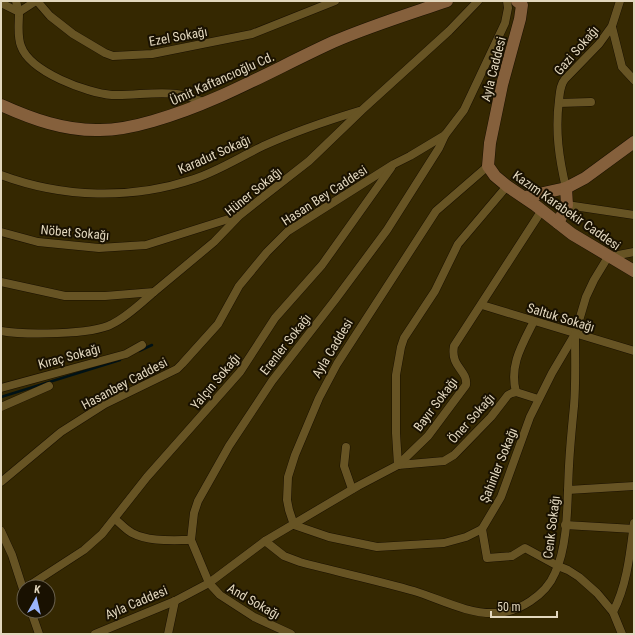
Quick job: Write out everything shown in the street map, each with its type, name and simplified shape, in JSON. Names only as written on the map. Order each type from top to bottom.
[{"type":"street","points":[[16,1],[21,47],[39,68],[69,84],[95,92],[112,95],[156,92],[179,94],[206,103]]},
{"type":"street","points":[[18,12],[36,1]]},
{"type":"street","name":"Ezel Sokağı","points":[[36,1],[50,16],[73,34],[105,53],[113,56],[152,54],[252,34],[335,1]]},
{"type":"street","points":[[417,10],[425,1]]},
{"type":"street","name":"Ümit Kaftancıoğlu Cd.","points":[[1,105],[40,121],[84,130],[114,130],[144,124],[178,114],[206,103],[334,42],[417,10],[447,1]]},
{"type":"street","name":"Hüner Sokağı","points":[[1,331],[37,333],[78,331],[104,327],[116,322],[214,242],[240,216],[309,162],[362,110],[449,31],[478,1]]},
{"type":"street","name":"Erenler Sokağı","points":[[209,583],[191,540],[194,513],[198,501],[229,446],[272,381],[387,230],[440,148],[445,135],[464,110],[500,36],[507,15],[507,1]]},
{"type":"street","name":"Gazi Sokağı","points":[[566,188],[560,158],[557,120],[563,82],[599,44],[612,27],[620,1]]},
{"type":"street","name":"Ayla Caddesi","points":[[95,634],[175,601],[209,583],[265,541],[294,525],[287,500],[288,477],[295,455],[319,398],[336,364],[436,211],[488,166],[490,143],[502,85],[517,34],[521,2]]},
{"type":"street","points":[[1,3],[18,12]]},
{"type":"street","points":[[612,27],[622,67],[634,80]]},
{"type":"street","points":[[559,103],[592,102]]},
{"type":"street","name":"Karadut Sokağı","points":[[1,175],[72,192],[99,194],[149,190],[195,179],[301,130],[362,110]]},
{"type":"street","name":"Erenler Sokağı","points":[[394,164],[445,135]]},
{"type":"street","points":[[525,197],[566,188],[585,178],[634,142]]},
{"type":"street","name":"Hasan Bey Caddesi","points":[[239,286],[267,252],[288,231],[394,164]]},
{"type":"street","name":"Yalçın Sokağı","points":[[39,579],[84,550],[102,534],[147,477],[240,372],[275,318],[322,265],[394,164]]},
{"type":"street","name":"Kazım Karabekir Caddesi","points":[[488,166],[495,176],[507,186],[525,197],[572,234],[608,257],[634,271]]},
{"type":"street","points":[[398,465],[396,433],[396,375],[404,338],[435,291],[458,244],[507,186]]},
{"type":"street","points":[[558,223],[567,205],[566,188]]},
{"type":"street","points":[[567,205],[634,215]]},
{"type":"street","name":"Bayır Sokağı","points":[[294,525],[352,489],[398,465],[428,436],[466,385],[466,378],[455,362],[453,351],[454,346],[482,305],[542,210]]},
{"type":"street","name":"Nöbet Sokağı","points":[[1,232],[38,242],[106,248],[146,245],[240,216]]},
{"type":"street","points":[[608,257],[634,252]]},
{"type":"street","name":"Şahinler Sokağı","points":[[482,529],[501,498],[530,416],[552,373],[575,334],[586,297],[598,271],[608,257]]},
{"type":"street","points":[[1,282],[65,296],[106,296],[154,292]]},
{"type":"street","name":"Hasanbey Caddesi","points":[[1,482],[61,432],[105,404],[176,369],[218,324],[239,286]]},
{"type":"street","name":"Saltuk Sokağı","points":[[482,305],[634,351]]},
{"type":"street","points":[[534,321],[515,362],[513,383],[516,392],[538,399]]},
{"type":"street","name":"Cenk Sokağı","points":[[265,541],[284,556],[300,562],[413,591],[468,609],[495,613],[510,611],[524,604],[544,589],[555,575],[564,543],[574,405],[575,334]]},
{"type":"street","name":"Kıraç Sokağı","points":[[1,388],[126,354],[142,345]]},
{"type":"street","points":[[1,407],[49,386]]},
{"type":"street","name":"Öner Sokağı","points":[[398,465],[444,461],[454,455],[491,417],[508,395],[516,392]]},
{"type":"street","points":[[346,447],[344,466],[352,489]]},
{"type":"street","points":[[568,490],[634,486]]},
{"type":"street","points":[[114,519],[137,536],[163,540],[191,540]]},
{"type":"street","points":[[294,525],[329,537],[377,547],[444,543],[466,537],[482,529],[487,558],[512,556],[525,548],[568,570],[579,577],[597,593],[612,612],[622,634]]},
{"type":"street","points":[[565,525],[634,527],[626,576],[618,603],[612,612]]},
{"type":"street","points":[[1,531],[20,579]]},
{"type":"street","name":"And Sokağı","points":[[209,583],[220,595],[254,617],[291,634]]},
{"type":"street","points":[[168,634],[175,601]]},
{"type":"street","points":[[33,619],[39,634]]},
{"type":"waterway","points":[[139,351],[152,345]]},
{"type":"waterway","points":[[1,397],[120,360]]}]
